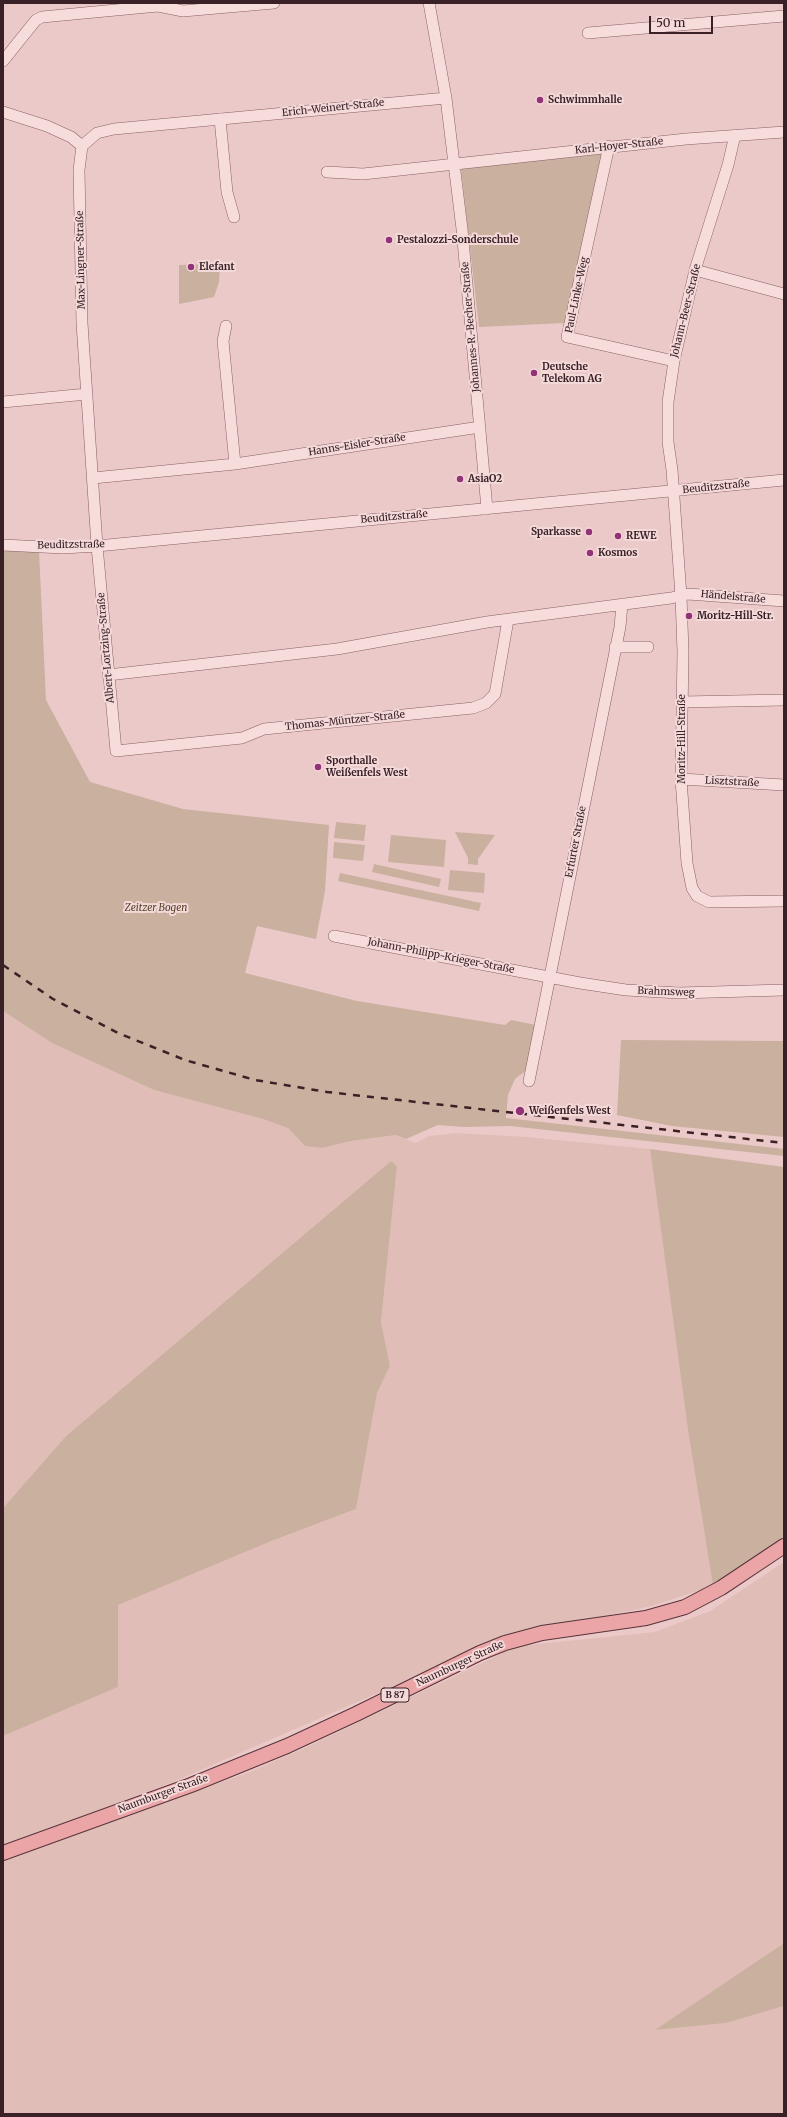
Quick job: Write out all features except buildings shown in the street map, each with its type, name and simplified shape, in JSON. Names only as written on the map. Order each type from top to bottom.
[{"type":"main road","name":"Naumburger Straße","points":[[3,1853],[246,1763],[336,1724],[480,1653],[505,1643],[542,1633],[646,1618],[684,1607],[715,1591],[784,1546]]},
{"type":"street","points":[[3,61],[36,20],[42,17],[158,6],[178,8],[274,3]]},
{"type":"street","name":"Johannes-R.-Becher-Straße","points":[[429,3],[446,98],[463,237],[487,509]]},
{"type":"street","points":[[588,33],[784,16]]},
{"type":"street","name":"Erich-Weinert-Straße","points":[[82,146],[97,133],[114,129],[446,98]]},
{"type":"street","points":[[3,112],[47,126],[71,137],[82,146]]},
{"type":"street","points":[[220,119],[227,192],[234,217]]},
{"type":"street","name":"Karl-Hoyer-Straße","points":[[327,172],[363,174],[609,146],[784,132]]},
{"type":"street","name":"Johann-Beer-Straße","points":[[674,492],[668,442],[668,402],[674,361],[695,270],[734,147],[735,135]]},
{"type":"street","name":"Max-Lingner-Straße","points":[[82,146],[79,170],[82,323],[98,546]]},
{"type":"street","name":"Paul-Linke-Weg","points":[[609,146],[568,337],[674,361]]},
{"type":"street","points":[[695,270],[784,294]]},
{"type":"street","points":[[226,326],[223,341],[235,464]]},
{"type":"street","points":[[3,402],[87,394]]},
{"type":"street","name":"Hanns-Eisler-Straße","points":[[93,478],[235,464],[480,427]]},
{"type":"street","name":"Beuditzstraße","points":[[3,545],[63,548],[98,546],[674,492],[784,480]]},
{"type":"street","name":"Moritz-Hill-Straße","points":[[674,492],[682,596],[681,779],[687,863],[692,888],[697,896],[709,902],[784,901]]},
{"type":"street","name":"Albert-Lortzing-Straße","points":[[98,546],[108,675],[116,751]]},
{"type":"street","name":"Händelstraße","points":[[682,596],[695,594],[784,601]]},
{"type":"street","points":[[108,675],[337,649],[508,620],[682,596]]},
{"type":"street","name":"Erfurter Straße","points":[[529,1081],[616,647],[622,604]]},
{"type":"street","name":"Thomas-Müntzer-Straße","points":[[116,751],[224,741],[242,738],[264,729],[473,708],[486,703],[495,694],[508,620]]},
{"type":"street","points":[[616,647],[648,647]]},
{"type":"street","points":[[682,702],[784,700]]},
{"type":"street","name":"Lisztstraße","points":[[681,779],[784,785]]},
{"type":"street","name":"Johann-Philipp-Krieger-Straße","points":[[334,936],[549,976]]},
{"type":"street","name":"Brahmsweg","points":[[549,976],[623,990],[664,992],[784,990]]},
{"type":"shaded area","points":[[3,1011],[52,1043],[154,1090],[263,1119],[288,1128],[305,1146],[322,1148],[351,1141],[396,1135],[415,1143],[429,1136],[457,1133],[527,1137],[650,1149],[688,1430],[713,1586],[652,1606],[509,1636],[171,1783],[3,1845],[3,1736],[118,1687],[117,1605],[274,1540],[356,1509],[377,1393],[390,1366],[381,1322],[397,1166],[391,1161],[66,1436],[3,1508]]},
{"type":"shaded area","points":[[784,1562],[784,1943],[656,2030],[726,2023],[784,2006],[784,2114],[3,2114],[3,1861],[252,1771],[307,1747],[517,1646],[655,1632],[710,1611]]},
{"type":"green space","points":[[607,153],[565,323],[479,327],[461,168],[496,163]]},
{"type":"green space","points":[[220,264],[219,282],[214,297],[179,304],[179,265]]},
{"type":"green space","name":"Zeitzer Bogen","points":[[3,548],[39,551],[46,700],[90,782],[183,809],[329,825],[325,891],[316,939],[257,926],[245,973],[357,1001],[505,1025],[511,1020],[536,1025],[528,1069],[515,1079],[508,1095],[506,1118],[784,1149],[784,1156],[510,1126],[464,1127],[438,1125],[406,1139],[396,1135],[351,1141],[322,1148],[305,1146],[288,1128],[263,1119],[154,1090],[52,1043],[3,1011]]},
{"type":"green space","points":[[336,822],[366,825],[364,841],[334,838]]},
{"type":"green space","points":[[455,832],[495,835],[478,859],[478,865],[468,864],[468,858]]},
{"type":"green space","points":[[391,835],[446,840],[444,867],[388,862]]},
{"type":"green space","points":[[334,842],[365,845],[363,861],[333,858]]},
{"type":"green space","points":[[374,864],[441,879],[439,887],[372,872]]},
{"type":"green space","points":[[450,870],[485,873],[484,893],[448,890]]},
{"type":"green space","points":[[340,873],[481,903],[479,911],[338,881]]},
{"type":"green space","points":[[621,1040],[784,1041],[784,1137],[672,1126],[617,1115]]},
{"type":"green space","points":[[650,1149],[784,1167],[784,1540],[713,1586],[688,1430]]},
{"type":"green space","points":[[391,1161],[397,1166],[381,1322],[390,1366],[377,1393],[356,1509],[274,1540],[118,1605],[118,1687],[3,1736],[3,1508],[66,1436]]},
{"type":"green space","points":[[784,1943],[784,2006],[726,2023],[655,2030]]},
{"type":"railway","points":[[3,965],[53,999],[118,1033],[185,1060],[255,1080],[327,1092],[784,1143]]},
{"type":"place","name":"Schwimmhalle","points":[[540,100]]},
{"type":"place","name":"Pestalozzi-Sonderschule","points":[[389,240]]},
{"type":"place","name":"Elefant","points":[[191,267]]},
{"type":"place","name":"Deutsche Telekom AG","points":[[534,373]]},
{"type":"place","name":"AsiaO2","points":[[460,479]]},
{"type":"place","name":"Sparkasse","points":[[589,532]]},
{"type":"place","name":"REWE","points":[[618,536]]},
{"type":"place","name":"Kosmos","points":[[590,553]]},
{"type":"place","name":"Moritz-Hill-Str.","points":[[689,616]]},
{"type":"place","name":"Sporthalle Weißenfels West","points":[[318,767]]},
{"type":"place","name":"Weißenfels West","points":[[520,1111]]}]
